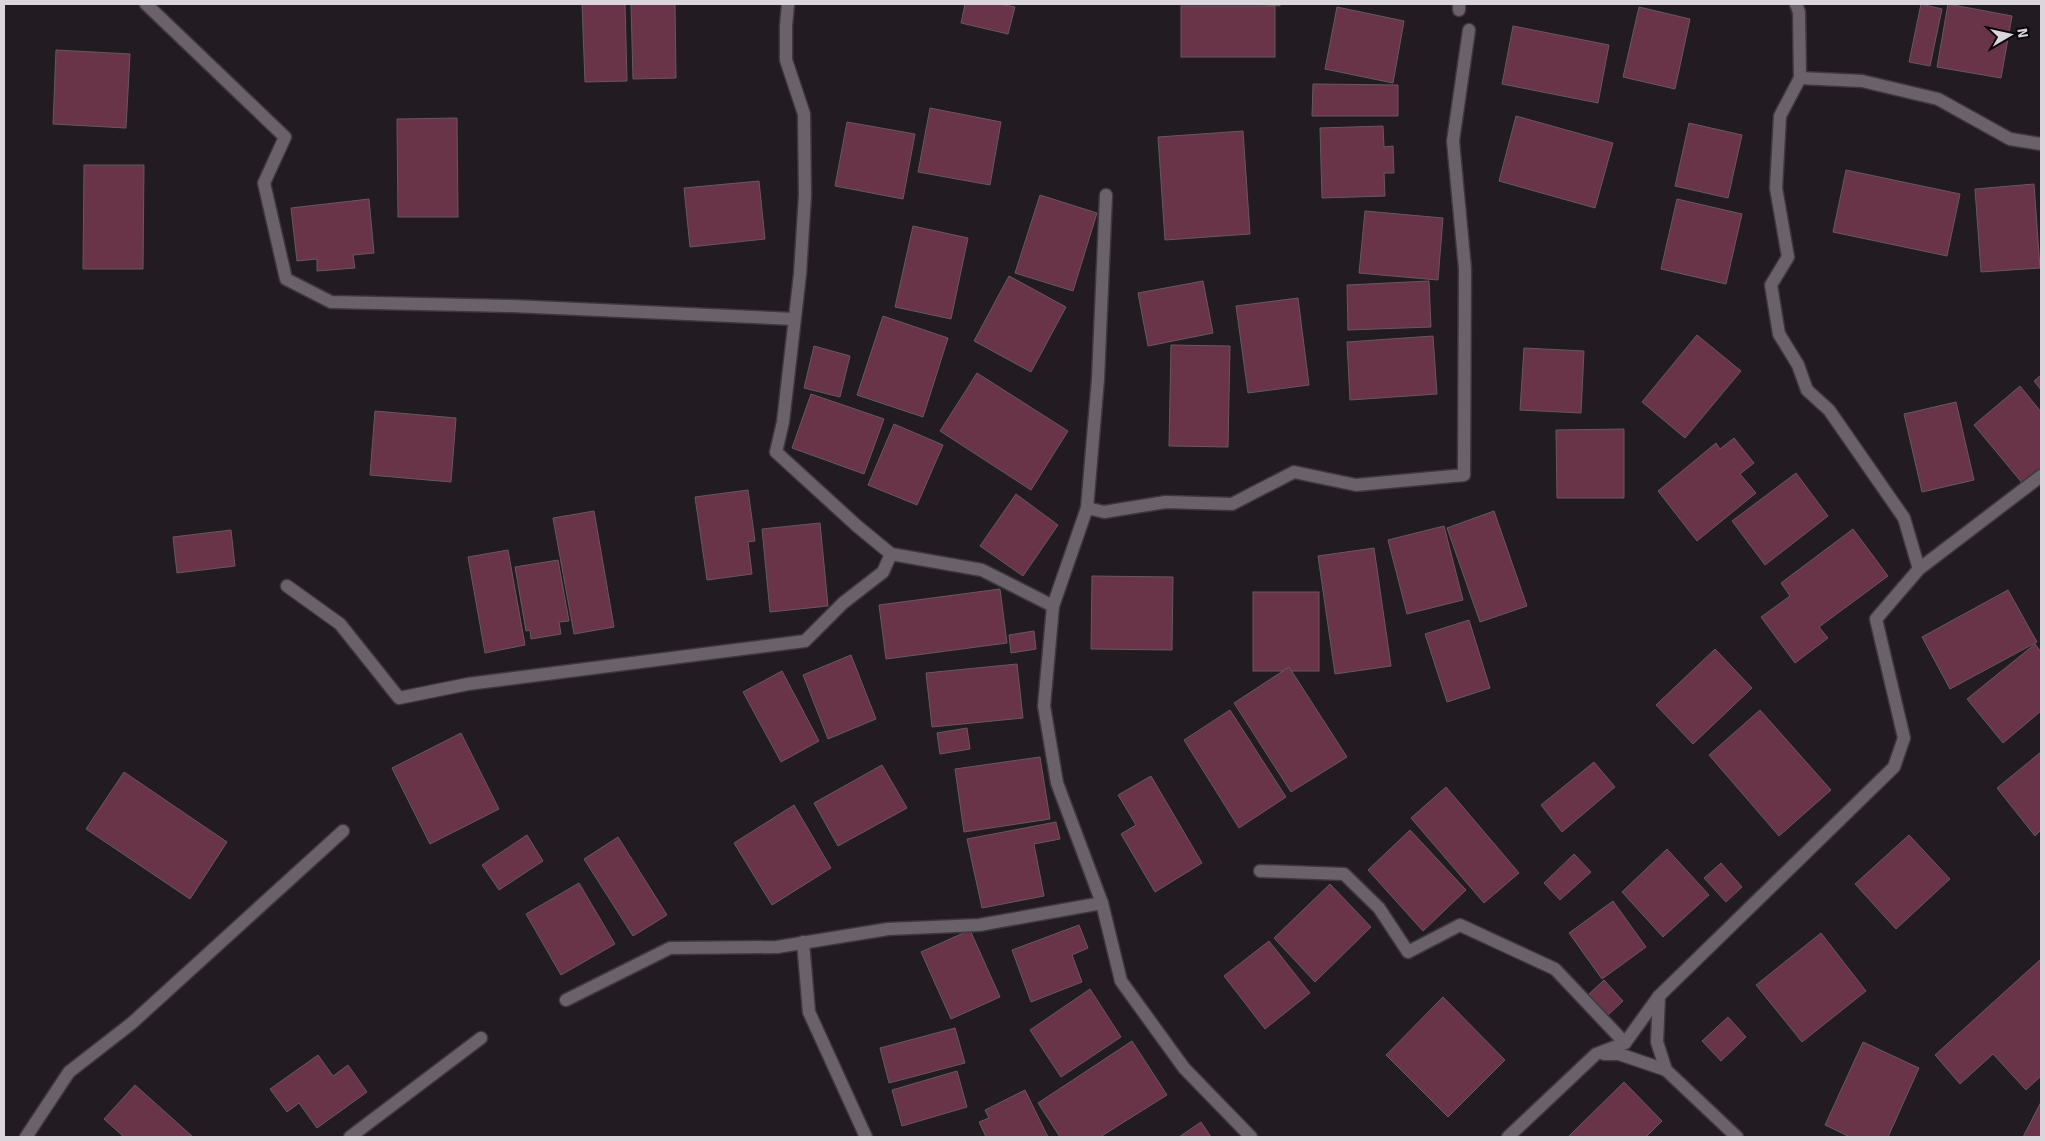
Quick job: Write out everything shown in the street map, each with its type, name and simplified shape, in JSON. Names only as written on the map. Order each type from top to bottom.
[{"type":"street","points":[[146,4],[285,137],[264,183],[286,279],[331,302],[512,306],[794,319]]},
{"type":"street","points":[[788,4],[786,60],[804,114],[806,195],[800,274],[783,422],[776,452],[857,526],[891,554],[982,570],[1052,606]]},
{"type":"street","points":[[1796,4],[1799,12],[1800,78],[1780,116],[1776,188],[1788,256],[1771,285],[1779,334],[1798,365],[1807,390],[1829,410],[1904,518],[1919,569]]},
{"type":"street","points":[[1088,508],[1104,512],[1166,502],[1232,504],[1294,472],[1356,485],[1464,475],[1465,269],[1453,141],[1469,30]]},
{"type":"street","points":[[1800,78],[1862,81],[1938,99],[2010,139],[2041,144]]},
{"type":"street","points":[[1106,195],[1098,379],[1088,508],[1052,606],[1044,706],[1057,784],[1102,903],[1121,981],[1184,1068],[1251,1137]]},
{"type":"street","points":[[1508,1137],[1596,1054],[1625,1043],[1659,996],[1894,767],[1904,738],[1876,619],[1919,569],[2041,476]]},
{"type":"street","points":[[287,586],[340,624],[399,698],[468,684],[805,641],[843,603],[883,572],[891,554]]},
{"type":"street","points":[[26,1137],[69,1072],[132,1023],[343,831]]},
{"type":"street","points":[[1260,871],[1344,874],[1378,908],[1408,952],[1460,925],[1555,969],[1625,1043]]},
{"type":"street","points":[[566,1000],[670,948],[777,947],[888,928],[979,925],[1102,903]]},
{"type":"street","points":[[803,942],[809,1012],[866,1137]]},
{"type":"street","points":[[1659,996],[1657,1042],[1666,1070]]},
{"type":"street","points":[[350,1137],[481,1038]]},
{"type":"street","points":[[1596,1054],[1619,1054],[1666,1070],[1737,1137]]},
{"type":"building","points":[[582,4],[625,4],[627,81],[585,82]]},
{"type":"building","points":[[631,4],[675,4],[676,78],[633,79]]},
{"type":"building","points":[[965,4],[1000,4],[1015,7],[1008,34],[961,23]]},
{"type":"building","points":[[1256,4],[1280,4],[1280,6]]},
{"type":"building","points":[[1921,4],[1942,9],[1930,66],[1909,62]]},
{"type":"building","points":[[1948,4],[2012,16],[2001,78],[1937,67]]},
{"type":"building","points":[[1181,6],[1275,6],[1275,57],[1181,57]]},
{"type":"building","points":[[1337,7],[1404,21],[1393,83],[1325,69]]},
{"type":"building","points":[[1639,7],[1690,19],[1675,89],[1623,77]]},
{"type":"building","points":[[1513,26],[1609,45],[1598,103],[1502,84]]},
{"type":"building","points":[[56,50],[130,54],[126,128],[53,124]]},
{"type":"building","points":[[1313,84],[1398,85],[1398,116],[1312,116]]},
{"type":"building","points":[[930,108],[1001,122],[990,185],[918,172]]},
{"type":"building","points":[[1516,116],[1613,143],[1595,208],[1499,181]]},
{"type":"building","points":[[457,118],[458,217],[398,217],[397,119]]},
{"type":"building","points":[[847,122],[915,134],[903,199],[835,186]]},
{"type":"building","points":[[1689,123],[1742,135],[1728,198],[1675,186]]},
{"type":"building","points":[[1383,126],[1384,147],[1393,146],[1394,173],[1384,173],[1385,196],[1322,198],[1320,128]]},
{"type":"building","points":[[1243,131],[1250,234],[1165,240],[1158,137]]},
{"type":"building","points":[[84,165],[144,165],[143,269],[83,269]]},
{"type":"building","points":[[1846,170],[1960,194],[1947,256],[1833,232]]},
{"type":"building","points":[[759,181],[765,239],[690,247],[684,188]]},
{"type":"building","points":[[2034,184],[2040,268],[1981,272],[1975,189]]},
{"type":"building","points":[[1040,195],[1097,213],[1073,291],[1015,273]]},
{"type":"building","points":[[369,199],[374,253],[353,255],[355,268],[317,271],[317,259],[297,261],[291,208]]},
{"type":"building","points":[[1677,199],[1742,214],[1726,284],[1661,269]]},
{"type":"building","points":[[1365,211],[1443,218],[1438,280],[1359,273]]},
{"type":"building","points":[[913,226],[968,238],[951,319],[895,307]]},
{"type":"building","points":[[1009,276],[1066,307],[1031,372],[974,341]]},
{"type":"building","points":[[1203,281],[1213,333],[1148,346],[1138,293]]},
{"type":"building","points":[[1429,281],[1431,327],[1348,330],[1347,285]]},
{"type":"building","points":[[1298,298],[1309,385],[1248,393],[1236,306]]},
{"type":"building","points":[[883,316],[948,338],[923,417],[857,395]]},
{"type":"building","points":[[1697,335],[1741,371],[1685,438],[1642,402]]},
{"type":"building","points":[[1433,336],[1437,394],[1350,400],[1347,342]]},
{"type":"building","points":[[1171,345],[1230,346],[1228,447],[1169,446]]},
{"type":"building","points":[[814,346],[850,356],[840,397],[804,388]]},
{"type":"building","points":[[1524,348],[1584,351],[1581,413],[1520,410]]},
{"type":"building","points":[[977,373],[1068,431],[1031,490],[940,431]]},
{"type":"building","points":[[2041,375],[2041,390],[2034,381]]},
{"type":"building","points":[[2020,386],[2041,412],[2041,469],[2023,484],[1974,425]]},
{"type":"building","points":[[811,394],[884,419],[864,474],[792,448]]},
{"type":"building","points":[[1956,402],[1974,480],[1922,492],[1904,414]]},
{"type":"building","points":[[375,411],[456,418],[451,482],[370,475]]},
{"type":"building","points":[[894,424],[943,445],[917,505],[868,485]]},
{"type":"building","points":[[1624,429],[1624,498],[1557,498],[1556,430]]},
{"type":"building","points":[[1734,438],[1754,463],[1740,474],[1756,493],[1697,541],[1658,491],[1716,443],[1720,449]]},
{"type":"building","points":[[1796,473],[1828,516],[1765,565],[1732,521]]},
{"type":"building","points":[[748,490],[755,541],[748,542],[752,574],[707,580],[695,497]]},
{"type":"building","points":[[1016,494],[1058,525],[1023,576],[980,546]]},
{"type":"building","points":[[594,511],[614,627],[574,634],[553,518]]},
{"type":"building","points":[[1494,511],[1527,606],[1480,622],[1447,528]]},
{"type":"building","points":[[820,523],[828,606],[770,612],[762,529]]},
{"type":"building","points":[[1444,526],[1463,600],[1407,614],[1388,540]]},
{"type":"building","points":[[1853,529],[1888,576],[1819,627],[1828,638],[1795,663],[1761,617],[1790,596],[1781,583]]},
{"type":"building","points":[[231,530],[235,566],[177,573],[173,537]]},
{"type":"building","points":[[1374,548],[1391,666],[1335,674],[1318,556]]},
{"type":"building","points":[[508,550],[525,645],[485,653],[468,557]]},
{"type":"building","points":[[558,560],[569,621],[559,622],[561,634],[531,639],[530,630],[526,631],[515,567]]},
{"type":"building","points":[[1092,576],[1173,577],[1172,650],[1091,649]]},
{"type":"building","points":[[1000,589],[1007,643],[886,659],[879,605]]},
{"type":"building","points":[[2008,590],[2037,642],[1950,689],[1922,637]]},
{"type":"building","points":[[1253,592],[1319,592],[1319,671],[1253,671]]},
{"type":"building","points":[[1469,620],[1490,688],[1447,702],[1425,634]]},
{"type":"building","points":[[1034,631],[1036,649],[1011,653],[1009,635]]},
{"type":"building","points":[[2035,644],[2041,652],[2041,711],[2003,743],[1967,699]]},
{"type":"building","points":[[1715,649],[1752,688],[1693,744],[1656,705]]},
{"type":"building","points":[[851,655],[876,719],[828,739],[803,675]]},
{"type":"building","points":[[1017,664],[1023,718],[932,727],[926,673]]},
{"type":"building","points":[[1289,667],[1347,757],[1291,792],[1234,703]]},
{"type":"building","points":[[782,671],[819,741],[781,762],[743,692]]},
{"type":"building","points":[[1230,710],[1286,797],[1239,828],[1184,740]]},
{"type":"building","points":[[1760,710],[1831,790],[1779,836],[1709,755]]},
{"type":"building","points":[[967,728],[970,749],[940,754],[937,733]]},
{"type":"building","points":[[461,733],[499,809],[430,844],[392,768]]},
{"type":"building","points":[[2041,752],[2041,830],[2035,836],[1997,788]]},
{"type":"building","points":[[1040,757],[1050,819],[964,832],[955,769]]},
{"type":"building","points":[[1594,762],[1615,787],[1562,832],[1541,805]]},
{"type":"building","points":[[882,765],[907,808],[838,846],[814,803]]},
{"type":"building","points":[[124,772],[227,842],[190,899],[86,829]]},
{"type":"building","points":[[1151,776],[1202,863],[1155,892],[1121,834],[1136,825],[1118,795]]},
{"type":"building","points":[[1446,787],[1519,873],[1484,903],[1411,818]]},
{"type":"building","points":[[794,805],[831,868],[772,905],[734,843]]},
{"type":"building","points":[[1056,822],[1060,839],[1034,844],[1044,896],[982,908],[967,839]]},
{"type":"building","points":[[1410,830],[1466,890],[1423,931],[1368,870]]},
{"type":"building","points":[[527,835],[543,861],[499,890],[482,865]]},
{"type":"building","points":[[1909,835],[1950,879],[1896,929],[1855,884]]},
{"type":"building","points":[[618,837],[667,915],[633,936],[584,859]]},
{"type":"building","points":[[1667,849],[1709,895],[1663,937],[1622,892]]},
{"type":"building","points":[[1574,854],[1591,872],[1560,900],[1544,883]]},
{"type":"building","points":[[1721,863],[1742,887],[1726,902],[1704,878]]},
{"type":"building","points":[[579,883],[615,944],[561,975],[526,914]]},
{"type":"building","points":[[1330,884],[1371,927],[1315,982],[1274,938]]},
{"type":"building","points":[[1613,901],[1646,947],[1602,979],[1569,933]]},
{"type":"building","points":[[1079,925],[1088,948],[1072,955],[1082,982],[1031,1002],[1012,950]]},
{"type":"building","points":[[970,930],[1000,997],[951,1019],[921,952]]},
{"type":"building","points":[[1821,933],[1866,991],[1802,1042],[1756,985]]},
{"type":"building","points":[[1269,941],[1310,993],[1265,1029],[1224,976]]},
{"type":"building","points":[[2041,959],[2041,1076],[2026,1090],[1993,1054],[1960,1084],[1935,1055]]},
{"type":"building","points":[[1604,980],[1623,1001],[1608,1015],[1589,994]]},
{"type":"building","points":[[1090,989],[1121,1037],[1061,1077],[1030,1030]]},
{"type":"building","points":[[1443,997],[1505,1060],[1448,1117],[1386,1055]]},
{"type":"building","points":[[1728,1017],[1746,1037],[1721,1061],[1702,1041]]},
{"type":"building","points":[[955,1028],[965,1063],[889,1083],[880,1048]]},
{"type":"building","points":[[1132,1041],[1167,1095],[1100,1137],[1060,1137],[1038,1103]]},
{"type":"building","points":[[1863,1042],[1919,1068],[1888,1137],[1850,1137],[1825,1125]]},
{"type":"building","points":[[318,1055],[333,1076],[348,1065],[367,1092],[317,1128],[299,1103],[287,1112],[270,1089]]},
{"type":"building","points":[[957,1071],[967,1107],[902,1126],[892,1090]]},
{"type":"building","points":[[1624,1082],[1662,1121],[1646,1137],[1568,1137]]},
{"type":"building","points":[[135,1085],[193,1137],[124,1137],[104,1119]]},
{"type":"building","points":[[1025,1090],[1048,1137],[986,1137],[979,1122],[989,1118],[985,1110]]},
{"type":"building","points":[[2041,1102],[2041,1137],[2023,1137]]},
{"type":"building","points":[[1201,1122],[1211,1137],[1179,1137]]}]
